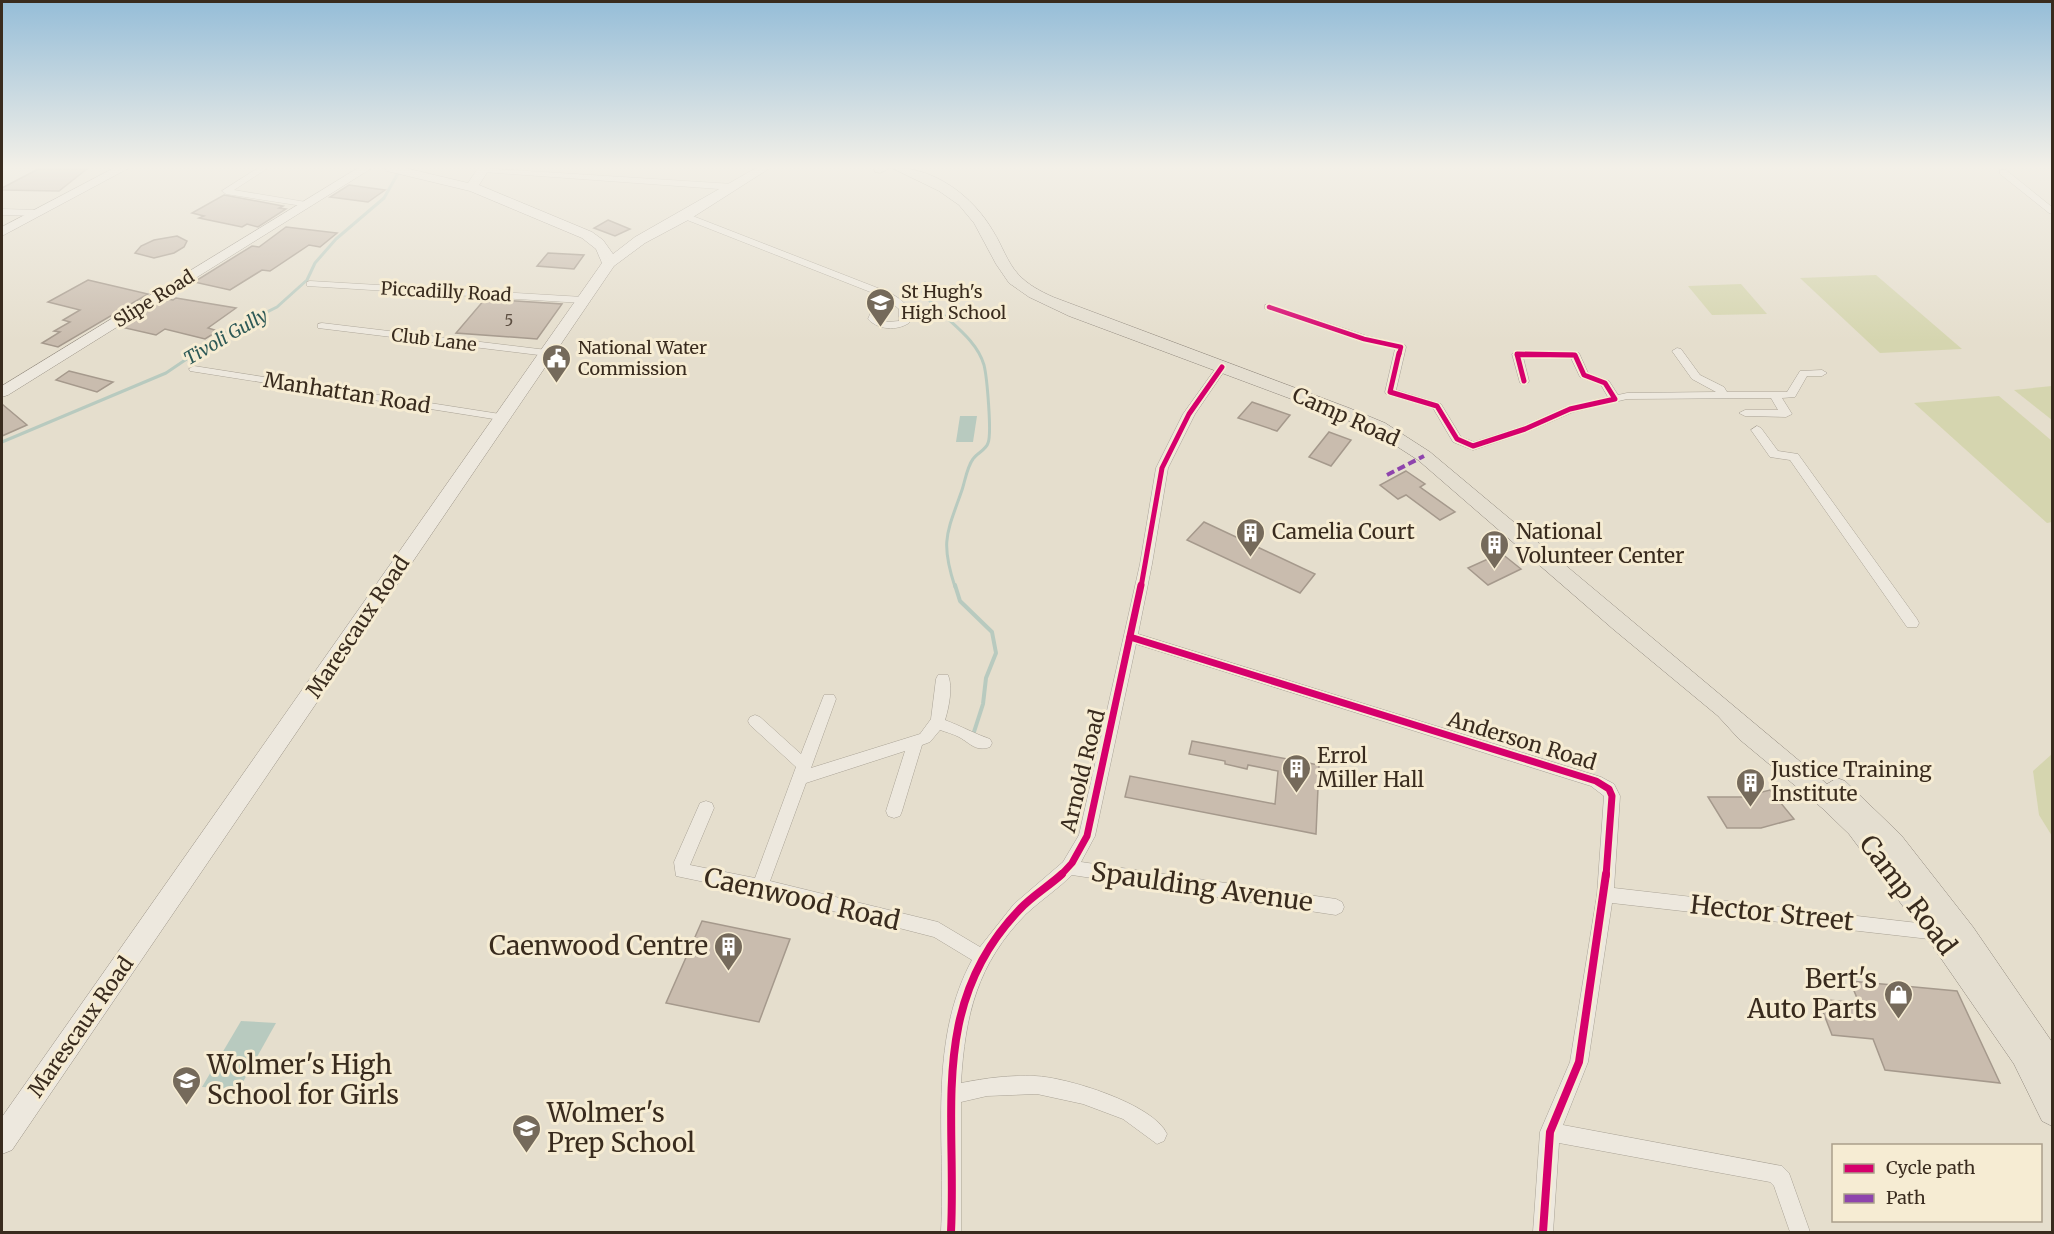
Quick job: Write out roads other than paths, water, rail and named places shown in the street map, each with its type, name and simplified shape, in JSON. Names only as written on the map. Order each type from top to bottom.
[{"type":"main road","name":"Slipe Road","points":[[5,386],[272,226]]},
{"type":"main road","points":[[562,226],[598,241],[618,245],[640,240]]},
{"type":"main road","name":"Marescaux Road","points":[[2,1140],[261,769],[500,417],[609,263],[640,240],[667,226]]},
{"type":"main road","name":"Camp Road","points":[[983,226],[1010,274],[1020,285],[1044,298],[1379,427],[1424,456],[1620,624],[1726,710],[1747,732],[1831,801],[1858,827],[1938,932],[2024,1054],[2052,1111]]},
{"type":"main road","points":[[598,241],[606,251],[609,263]]},
{"type":"main road","name":"Camp Road","points":[[1726,710],[1757,726],[1797,755],[1866,815],[1892,843],[1964,936],[2046,1053],[2052,1066]]},
{"type":"street","points":[[709,226],[884,294]]},
{"type":"street","name":"Piccadilly Road","points":[[310,284],[583,300]]},
{"type":"street","points":[[1269,307],[1364,339],[1401,347],[1389,392],[1437,406],[1457,439],[1473,446],[1525,429],[1570,408],[1628,396],[1791,395],[1804,373],[1822,373]]},
{"type":"street","name":"Club Lane","points":[[322,326],[547,353]]},
{"type":"street","points":[[1677,351],[1696,377],[1720,389],[1724,395]]},
{"type":"street","points":[[1524,381],[1517,354],[1575,355],[1584,375],[1605,383],[1615,399]]},
{"type":"street","name":"Arnold Road","points":[[951,1233],[955,1036],[967,988],[982,957],[1020,909],[1069,867],[1087,836],[1146,564],[1162,468],[1189,414],[1222,366]]},
{"type":"street","name":"Manhattan Road","points":[[194,369],[500,417]]},
{"type":"street","points":[[1745,413],[1786,414],[1774,395]]},
{"type":"street","points":[[1757,430],[1774,454],[1794,456],[1912,623]]},
{"type":"street","name":"Anderson Road","points":[[1130,637],[1601,783],[1609,789],[1612,796],[1605,895],[1579,1062],[1550,1132],[1543,1233]]},
{"type":"street","points":[[803,771],[915,742],[934,730],[940,713],[944,679]]},
{"type":"street","points":[[760,887],[829,699]]},
{"type":"street","points":[[755,721],[803,771]]},
{"type":"street","points":[[937,723],[964,733],[978,743],[985,743]]},
{"type":"street","points":[[894,811],[915,742]]},
{"type":"street","name":"Caenwood Road","points":[[706,808],[682,862],[682,871],[760,887],[938,930],[982,957]]},
{"type":"street","name":"Spaulding Avenue","points":[[1069,867],[1336,907]]},
{"type":"street","name":"Hector Street","points":[[1605,895],[1938,932]]},
{"type":"street","points":[[953,1094],[987,1088],[1037,1085],[1083,1095],[1129,1112],[1157,1134]]},
{"type":"street","points":[[1550,1132],[1775,1173],[1782,1180],[1800,1233]]},
{"type":"waterway","name":"Tivoli Gully","points":[[2,442],[166,373],[225,333],[277,307],[307,280],[315,263],[336,239],[352,226]]},
{"type":"waterway","points":[[925,283],[923,292],[938,310],[965,335],[979,354],[984,365],[988,393],[988,443],[969,466],[947,537],[950,571],[955,587]]},
{"type":"waterway","points":[[955,585],[960,601],[992,632],[996,653],[986,678],[983,704],[973,735]]},
{"type":"place","name":"St Hugh's High School","points":[[880,328]]},
{"type":"place","name":"National Water Commission","points":[[557,384]]},
{"type":"place","name":"Camelia Court","points":[[1251,558]]},
{"type":"place","name":"National Volunteer Center","points":[[1495,570]]},
{"type":"place","name":"Errol Miller Hall","points":[[1296,794]]},
{"type":"place","name":"Justice Training Institute","points":[[1750,808]]},
{"type":"place","name":"Caenwood Centre","points":[[729,972]]},
{"type":"place","name":"Bert's Auto Parts","points":[[1898,1020]]},
{"type":"place","name":"Wolmer's High School for Girls","points":[[186,1106]]},
{"type":"place","name":"Wolmer's Prep School","points":[[526,1154]]}]
